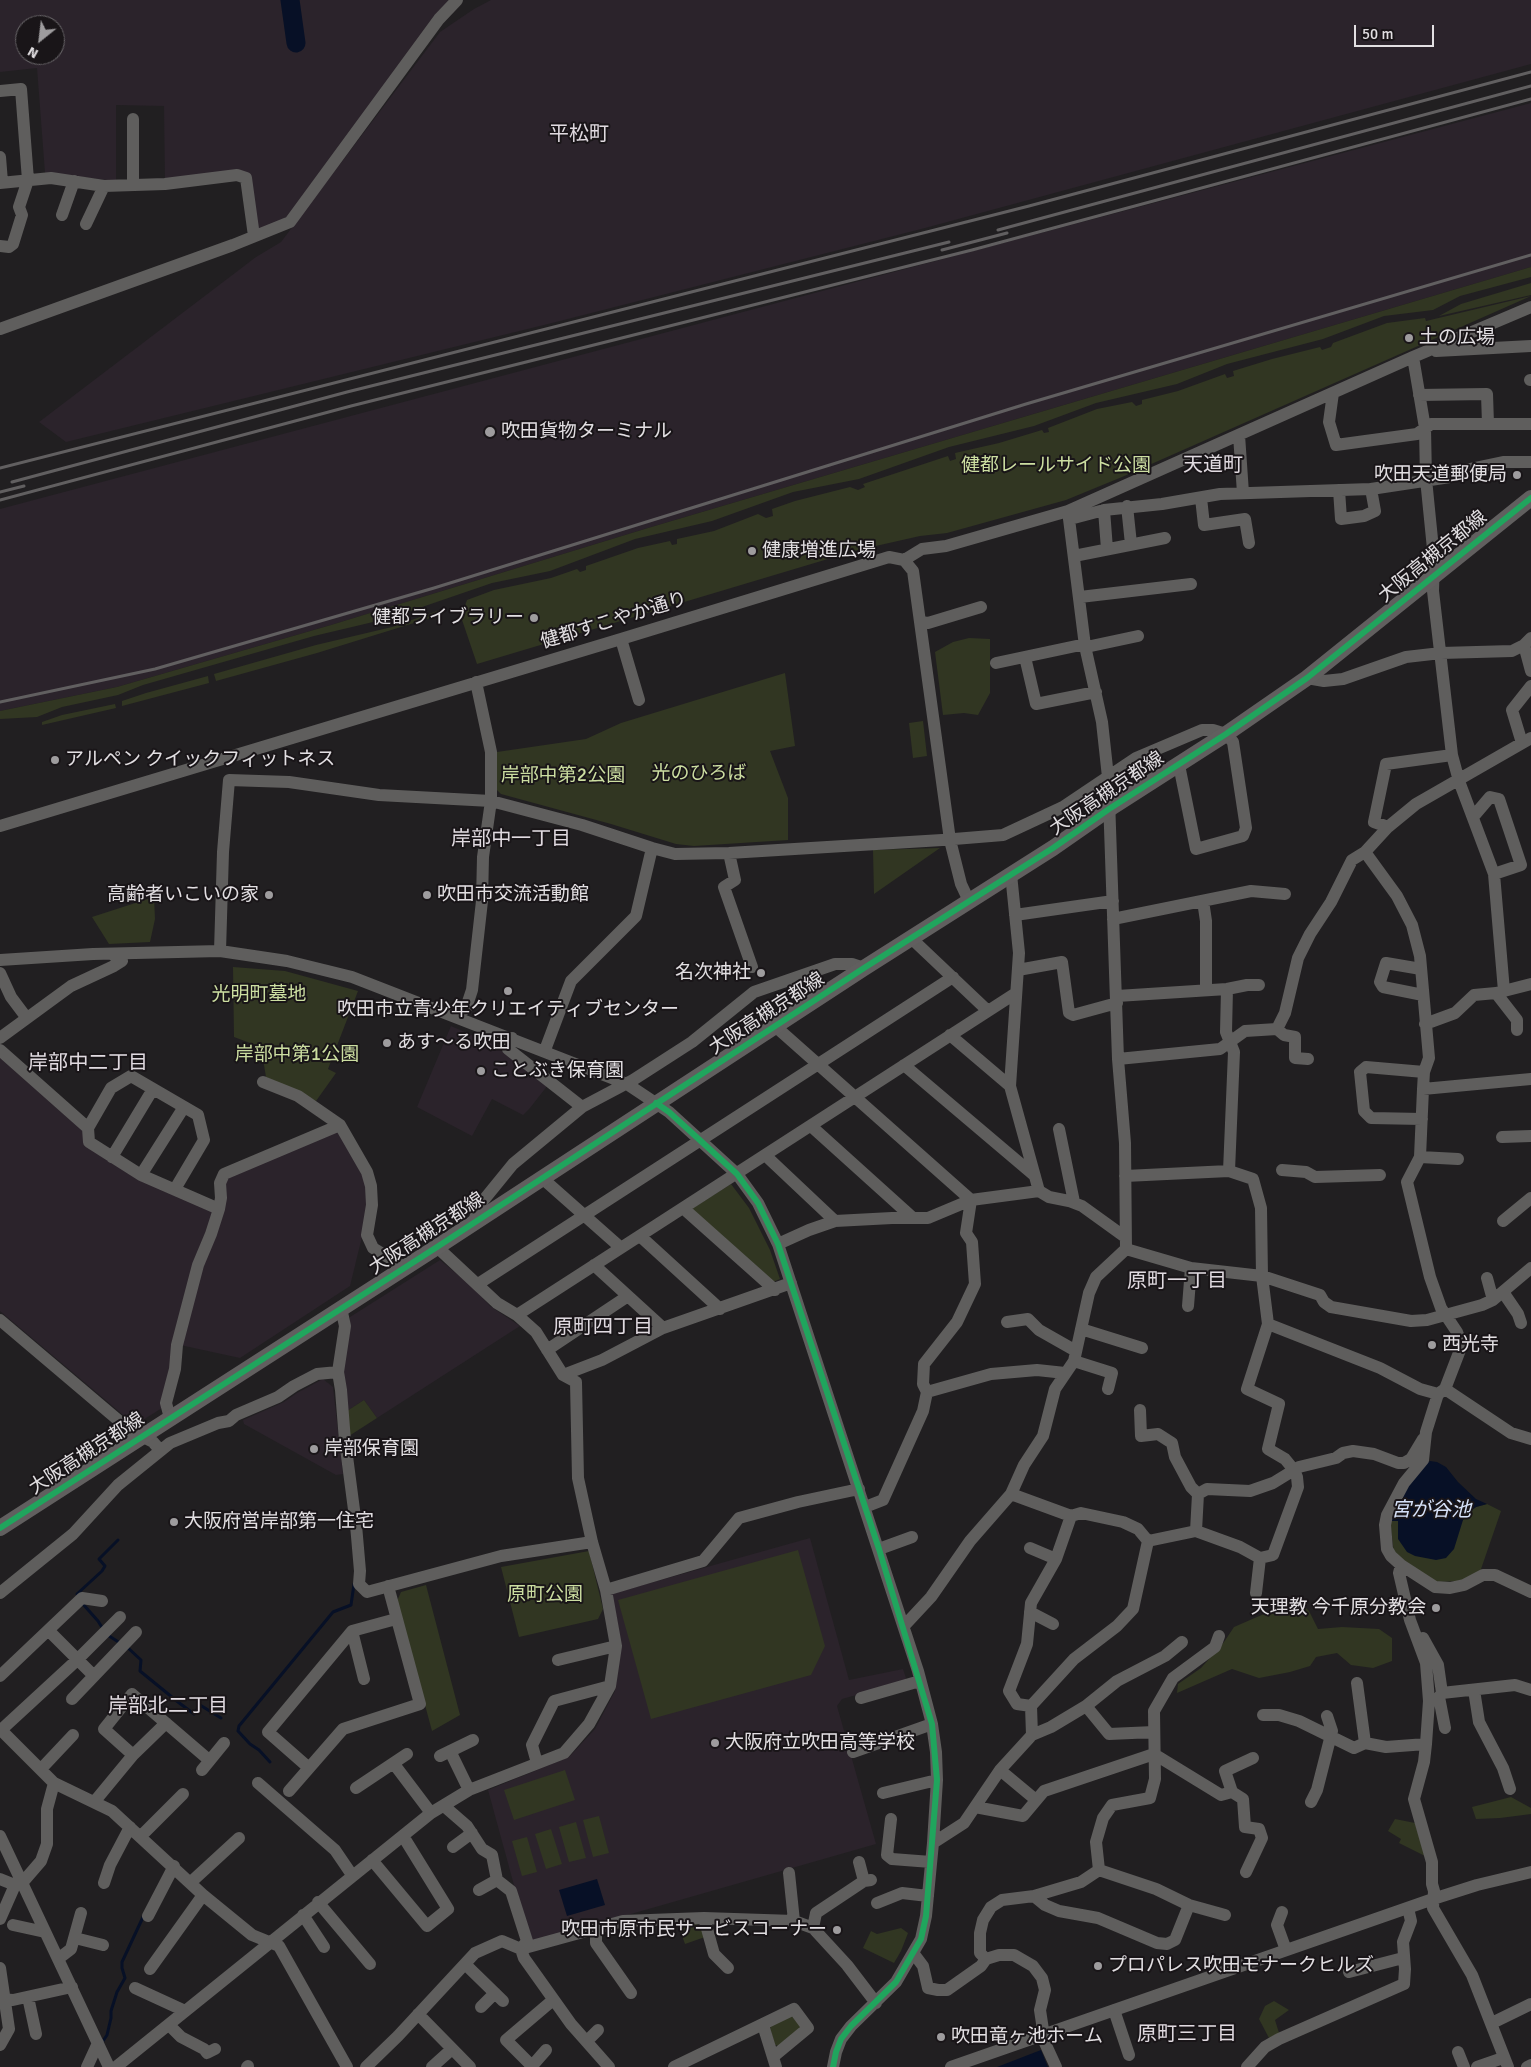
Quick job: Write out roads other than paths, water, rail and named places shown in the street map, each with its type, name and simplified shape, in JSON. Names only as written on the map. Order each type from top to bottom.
[{"type":"main road","name":"大阪高槻京都線","points":[[0,1528],[437,1247],[1226,734],[1307,678],[1531,498]]},
{"type":"street","points":[[0,329],[290,222],[439,19],[457,0]]},
{"type":"street","points":[[0,91],[21,89],[28,180],[20,207],[22,215],[13,244],[9,247],[0,246]]},
{"type":"street","points":[[133,185],[136,126]]},
{"type":"street","points":[[0,158],[1,183],[51,178],[104,186],[166,184],[237,175],[246,178],[254,236]]},
{"type":"street","points":[[62,215],[74,181]]},
{"type":"street","points":[[86,224],[104,186]]},
{"type":"street","points":[[1069,515],[1239,435],[1426,351],[1531,307]]},
{"type":"street","points":[[1426,351],[1531,346]]},
{"type":"street","points":[[1413,357],[1425,428],[1426,479],[1434,559],[1432,591],[1452,755],[1459,781],[1494,874],[1500,992],[1517,1020],[1517,1030]]},
{"type":"street","points":[[1333,393],[1329,422],[1336,445],[1417,434],[1431,424],[1531,424]]},
{"type":"street","points":[[1420,395],[1487,394],[1488,424]]},
{"type":"street","points":[[1239,435],[1243,493]]},
{"type":"street","points":[[969,901],[961,884],[950,840],[913,571],[904,560],[922,549],[946,546],[1069,515],[1127,506],[1243,493],[1371,488],[1450,476],[1465,470],[1503,462],[1531,462]]},
{"type":"street","points":[[1339,490],[1341,519],[1364,516],[1375,511],[1371,488]]},
{"type":"street","points":[[1201,498],[1204,525],[1245,519],[1249,543]]},
{"type":"street","points":[[1127,506],[1131,544]]},
{"type":"street","points":[[1104,510],[1107,549]]},
{"type":"street","points":[[904,1626],[931,1597],[970,1541],[1011,1494],[1024,1465],[1042,1436],[1056,1389],[1075,1356],[1089,1293],[1096,1277],[1126,1243],[1125,1143],[1118,1060],[1109,809],[1106,785],[1108,778],[1102,722],[1084,646],[1080,597],[1069,515]]},
{"type":"street","points":[[1074,556],[1165,538]]},
{"type":"street","name":"健都すこやか通り","points":[[0,826],[621,640],[889,556],[904,560]]},
{"type":"street","points":[[1080,597],[1191,584]]},
{"type":"street","points":[[921,622],[928,623],[981,607]]},
{"type":"street","points":[[996,663],[1076,646],[1138,636]]},
{"type":"street","points":[[621,640],[630,687],[640,700]]},
{"type":"street","points":[[1307,678],[1324,681],[1343,679],[1406,657],[1441,653],[1512,651],[1528,642],[1531,671]]},
{"type":"street","points":[[1025,657],[1036,704],[1096,692]]},
{"type":"street","points":[[456,1016],[466,1008],[472,990],[482,901],[483,857],[491,801],[491,752],[476,682]]},
{"type":"street","points":[[1277,1029],[1285,1013],[1298,958],[1310,934],[1331,902],[1352,860],[1364,852],[1388,827],[1416,804],[1527,741],[1512,710],[1531,686]]},
{"type":"street","points":[[220,951],[223,852],[229,780],[289,782],[379,795],[491,801],[582,825],[675,854],[729,853],[950,840],[1003,835],[1063,808],[1136,758],[1202,730],[1213,730],[1226,734],[1233,742],[1246,828],[1243,836],[1196,849],[1179,764]]},
{"type":"street","points":[[1388,827],[1374,822],[1386,764],[1452,755]]},
{"type":"street","points":[[1472,817],[1490,797],[1499,799],[1521,865],[1494,874]]},
{"type":"street","points":[[545,1050],[571,981],[636,916],[652,848]]},
{"type":"street","points":[[1198,1494],[1207,1490],[1250,1491],[1273,1483],[1299,1467],[1336,1458],[1343,1453],[1353,1451],[1374,1454],[1404,1464],[1417,1451],[1462,1350],[1457,1332],[1441,1308],[1425,1261],[1407,1182],[1420,1157],[1424,1072],[1429,1058],[1420,956],[1408,918],[1398,896],[1364,852]]},
{"type":"street","points":[[729,853],[735,880],[724,887],[752,967]]},
{"type":"street","points":[[1011,874],[1019,952],[1010,1086],[1039,1191]]},
{"type":"street","points":[[1113,919],[1251,891],[1285,894]]},
{"type":"street","points":[[1015,915],[1112,901]]},
{"type":"street","points":[[1203,901],[1206,921],[1206,990]]},
{"type":"street","points":[[912,938],[988,1010]]},
{"type":"street","points":[[0,960],[220,951],[287,961],[352,977],[545,1050],[626,1084],[669,1112],[737,1174],[758,1202],[778,1244],[904,1626],[932,1724],[937,1780],[928,1896],[921,1939],[896,1982],[851,2026],[841,2039],[836,2052],[834,2067]]},
{"type":"street","points":[[0,1038],[70,986],[122,961],[112,954]]},
{"type":"street","points":[[1018,970],[1062,962],[1068,1013],[1073,1015],[1117,999],[1259,985]]},
{"type":"street","points":[[1421,969],[1386,962],[1380,982],[1383,987],[1423,995]]},
{"type":"street","points":[[474,1222],[478,1207],[513,1164],[582,1108],[626,1084],[692,1042],[754,992],[835,964],[852,964],[864,968]]},
{"type":"street","points":[[0,973],[11,997],[26,1017]]},
{"type":"street","points":[[478,1284],[953,977]]},
{"type":"street","points":[[1425,1024],[1455,1013],[1474,995],[1500,992],[1531,984]]},
{"type":"street","points":[[1227,989],[1226,1032],[1234,1052],[1229,1171]]},
{"type":"street","points":[[517,1315],[1016,993]]},
{"type":"street","points":[[776,1027],[971,1200]]},
{"type":"street","points":[[1118,1060],[1220,1049],[1245,1031],[1277,1029],[1284,1035],[1295,1037],[1295,1058],[1308,1059]]},
{"type":"street","points":[[950,1035],[1010,1086]]},
{"type":"street","points":[[512,1038],[508,1049],[582,1108]]},
{"type":"street","points":[[0,1050],[88,1128]]},
{"type":"street","points":[[904,1065],[1035,1176]]},
{"type":"street","points":[[1422,1119],[1371,1118],[1364,1111],[1360,1072],[1366,1067],[1424,1072]]},
{"type":"street","points":[[175,1189],[204,1140],[198,1115],[131,1076],[111,1088],[88,1128],[89,1142],[141,1175],[219,1208]]},
{"type":"street","points":[[1423,1088],[1531,1079]]},
{"type":"street","points":[[263,1082],[298,1096],[340,1125],[367,1172],[371,1186],[372,1205],[367,1235],[373,1248],[404,1267]]},
{"type":"street","points":[[112,1157],[153,1089]]},
{"type":"street","points":[[141,1175],[184,1107]]},
{"type":"street","points":[[170,1418],[166,1403],[175,1369],[177,1345],[198,1264],[212,1234],[221,1198],[220,1184],[224,1174],[340,1125]]},
{"type":"street","points":[[811,1126],[913,1218]]},
{"type":"street","points":[[1059,1129],[1074,1202]]},
{"type":"street","points":[[1502,1137],[1531,1136]]},
{"type":"street","points":[[766,1155],[835,1221]]},
{"type":"street","points":[[1420,1157],[1458,1159]]},
{"type":"street","points":[[1282,1170],[1306,1172],[1315,1177],[1380,1175]]},
{"type":"street","points":[[1125,1176],[1229,1171],[1253,1179],[1261,1208],[1262,1276],[1268,1324],[1247,1389],[1279,1404],[1268,1449],[1285,1459],[1298,1477],[1296,1498],[1273,1555],[1260,1558],[1240,1547],[1196,1532],[1148,1541]]},
{"type":"street","points":[[542,1178],[620,1248]]},
{"type":"street","points":[[778,1244],[835,1221],[928,1218],[971,1200],[1039,1191],[1049,1197],[1074,1202],[1089,1210],[1126,1243],[1191,1268],[1262,1276],[1320,1295],[1324,1302],[1331,1307],[1411,1321],[1427,1320],[1482,1305],[1498,1296],[1531,1268]]},
{"type":"street","points":[[1503,1221],[1531,1198]]},
{"type":"street","points":[[865,1507],[883,1500],[923,1411],[927,1392],[923,1384],[924,1364],[957,1322],[975,1284],[972,1242],[966,1233],[971,1200]]},
{"type":"street","points":[[683,1208],[775,1290]]},
{"type":"street","points":[[640,1236],[720,1309]]},
{"type":"street","points":[[116,2067],[271,1943],[318,1902],[431,1813],[469,1790],[564,1753],[590,1724],[610,1686],[616,1646],[606,1590],[592,1542],[578,1478],[576,1382],[563,1375],[536,1332],[517,1315],[497,1302],[437,1247]]},
{"type":"street","points":[[594,1265],[663,1328]]},
{"type":"street","points":[[1188,1306],[1191,1268]]},
{"type":"street","points":[[1488,1278],[1498,1296],[1518,1314],[1521,1323]]},
{"type":"street","points":[[563,1375],[602,1360],[663,1328],[791,1284]]},
{"type":"street","points":[[547,1350],[628,1296]]},
{"type":"street","points":[[342,1308],[345,1326],[338,1372],[342,1390],[345,1441],[356,1526],[360,1584],[367,1592],[501,1556],[592,1542]]},
{"type":"street","points":[[1007,1322],[1027,1315],[1038,1330],[1075,1356],[1112,1373],[1108,1389]]},
{"type":"street","points":[[0,1320],[131,1431],[153,1442],[160,1450]]},
{"type":"street","points":[[1268,1324],[1380,1368],[1420,1389],[1442,1392],[1511,1433],[1531,1439]]},
{"type":"street","points":[[1081,1329],[1142,1348]]},
{"type":"street","points":[[927,1392],[991,1374],[1037,1370],[1065,1373]]},
{"type":"street","points":[[0,1593],[73,1534],[118,1485],[170,1443],[218,1423],[229,1421],[236,1415],[278,1397],[317,1374],[338,1372]]},
{"type":"street","points":[[1140,1410],[1141,1436],[1158,1434],[1172,1443],[1175,1457],[1191,1487],[1198,1494],[1196,1532]]},
{"type":"street","points":[[1426,1432],[1423,1460],[1404,1483],[1390,1508],[1385,1525],[1387,1549],[1391,1556],[1401,1565],[1435,1587],[1450,1588],[1464,1585],[1483,1575],[1495,1575],[1531,1592]]},
{"type":"street","points":[[606,1590],[703,1561],[739,1518],[798,1502],[859,1489]]},
{"type":"street","points":[[1011,1494],[1071,1516],[1081,1513],[1123,1522],[1138,1529],[1148,1541]]},
{"type":"street","points":[[1031,1706],[1017,1704],[1009,1691],[1027,1644],[1031,1603],[1056,1559],[1071,1516]]},
{"type":"street","points":[[879,1549],[912,1537]]},
{"type":"street","points":[[1032,1735],[1031,1706],[1074,1659],[1117,1626],[1133,1609],[1148,1541]]},
{"type":"street","points":[[1030,1548],[1056,1559]]},
{"type":"street","points":[[1256,1593],[1260,1558]]},
{"type":"street","points":[[1401,1565],[1400,1573],[1410,1620],[1426,1663],[1429,1701],[1426,1744],[1424,1762],[1414,1798],[1432,1862],[1433,1908],[1472,1975],[1506,2062],[1477,2067]]},
{"type":"street","points":[[289,1791],[343,1729],[420,1704],[388,1586]]},
{"type":"street","points":[[0,1676],[80,1600],[102,1601]]},
{"type":"street","points":[[1030,1612],[1053,1624]]},
{"type":"street","points":[[120,1617],[77,1660],[0,1729],[54,1783],[95,1801],[112,1811],[140,1837],[173,1863],[203,1895],[252,1935],[279,1946],[347,2067]]},
{"type":"street","points":[[309,1768],[268,1732],[352,1632],[396,1619]]},
{"type":"street","points":[[1410,1620],[1417,1628],[1438,1665],[1442,1693],[1439,1697],[1445,1728]]},
{"type":"street","points":[[49,1631],[93,1676]]},
{"type":"street","points":[[72,1699],[136,1632]]},
{"type":"street","points":[[352,1632],[364,1679]]},
{"type":"street","points":[[1099,1870],[1096,1842],[1103,1818],[1112,1805],[1150,1798],[1156,1778],[1154,1711],[1173,1678],[1215,1647],[1219,1636]]},
{"type":"street","points":[[933,1843],[964,1823],[1000,1770],[1032,1735],[1051,1727],[1086,1706],[1117,1681],[1165,1656],[1182,1642]]},
{"type":"street","points":[[558,1660],[616,1646]]},
{"type":"street","points":[[861,1698],[920,1681]]},
{"type":"street","points":[[1357,1683],[1365,1743]]},
{"type":"street","points":[[1442,1693],[1514,1685],[1531,1690]]},
{"type":"street","points":[[537,1763],[532,1745],[554,1701],[610,1686]]},
{"type":"street","points":[[1474,1690],[1479,1722],[1503,1768],[1510,1789]]},
{"type":"street","points":[[133,1755],[104,1730],[132,1694],[166,1723],[205,1765],[224,1743]]},
{"type":"street","points":[[1086,1706],[1109,1734],[1154,1732]]},
{"type":"street","points":[[1263,1715],[1279,1715],[1299,1721],[1354,1748],[1365,1743],[1386,1747],[1426,1744]]},
{"type":"street","points":[[1312,1802],[1317,1790],[1332,1731],[1327,1716]]},
{"type":"street","points":[[95,1801],[133,1755],[166,1723]]},
{"type":"street","points":[[853,1752],[932,1724]]},
{"type":"street","points":[[41,1769],[73,1735]]},
{"type":"street","points":[[469,1790],[445,1754],[472,1740]]},
{"type":"street","points":[[361,1780],[394,1764],[407,1754]]},
{"type":"street","points":[[1154,1754],[1221,1795],[1232,1792]]},
{"type":"street","points":[[975,1808],[1023,1816],[1044,1791],[1154,1754]]},
{"type":"street","points":[[1246,1872],[1262,1838],[1259,1829],[1245,1827],[1243,1799],[1232,1792],[1225,1771],[1253,1758]]},
{"type":"street","points":[[394,1764],[431,1813]]},
{"type":"street","points":[[1000,1770],[1036,1800]]},
{"type":"street","points":[[883,1793],[937,1780]]},
{"type":"street","points":[[0,1919],[18,1884],[41,1861],[47,1844],[47,1809],[54,1783]]},
{"type":"street","points":[[258,1783],[335,1850],[352,1876]]},
{"type":"street","points":[[140,1837],[183,1794]]},
{"type":"street","points":[[444,1806],[467,1826],[482,1849],[492,1854],[498,1880],[511,1891],[527,1941],[521,1949]]},
{"type":"street","points":[[890,1818],[888,1855],[892,1859],[931,1862]]},
{"type":"street","points":[[104,1883],[110,1866],[130,1827]]},
{"type":"street","points":[[453,1847],[472,1833]]},
{"type":"street","points":[[0,1836],[18,1884],[58,1958],[109,2067]]},
{"type":"street","points":[[372,1860],[428,1926],[448,1909],[403,1836]]},
{"type":"street","points":[[190,1883],[232,1840]]},
{"type":"street","points":[[813,1928],[816,1913],[868,1880],[859,1862]]},
{"type":"street","points":[[148,1916],[173,1863]]},
{"type":"street","points":[[986,1959],[980,1953],[980,1933],[983,1920],[991,1907],[1002,1900],[1034,1896],[1081,1882],[1099,1870]]},
{"type":"street","points":[[1099,1870],[1156,1889],[1189,1905],[1225,1915]]},
{"type":"street","points":[[951,2067],[1433,1899],[1476,1885],[1531,1872]]},
{"type":"street","points":[[790,1873],[794,1921]]},
{"type":"street","points":[[0,1879],[18,1884]]},
{"type":"street","points":[[479,1890],[498,1880]]},
{"type":"street","points":[[876,1903],[902,1893],[928,1896]]},
{"type":"street","points":[[150,1969],[203,1895]]},
{"type":"street","points":[[1034,1896],[1045,1905],[1059,1911],[1098,1918],[1158,1943],[1167,1944],[1175,1940],[1189,1905]]},
{"type":"street","points":[[318,1902],[370,1964]]},
{"type":"street","points":[[1248,2067],[1264,2047],[1279,2039],[1404,1984],[1406,1969],[1403,1958],[1403,1942],[1411,1921],[1408,1908]]},
{"type":"street","points":[[1282,1911],[1277,1925],[1286,1950]]},
{"type":"street","points":[[58,1958],[71,1949],[81,1913]]},
{"type":"street","points":[[303,1915],[324,1947]]},
{"type":"street","points":[[704,1918],[714,1954],[728,1968]]},
{"type":"street","points":[[374,2064],[475,1953],[502,1942],[521,1949],[623,1921],[704,1918],[794,1921],[813,1928],[847,1965],[876,2003]]},
{"type":"street","points":[[13,1925],[45,1932]]},
{"type":"street","points":[[596,1929],[596,1943],[631,1994]]},
{"type":"street","points":[[75,1938],[103,1945]]},
{"type":"street","points":[[521,1949],[524,1958],[553,2000],[571,2024],[609,2067]]},
{"type":"street","points":[[914,1954],[923,1966],[928,1988],[938,1990],[948,1990],[981,1966],[986,1959],[999,1955],[1014,1956],[1033,1966],[1042,1978],[1045,1990],[1040,2010],[1043,2034],[1056,2067]]},
{"type":"street","points":[[1349,1972],[1403,1958]]},
{"type":"street","points":[[465,1964],[499,1997],[481,2007]]},
{"type":"street","points":[[0,1968],[2,1999],[9,2029],[0,2045]]},
{"type":"street","points":[[2,1999],[13,2000],[72,1987]]},
{"type":"street","points":[[135,1988],[185,2012]]},
{"type":"street","points":[[28,1997],[36,2034]]},
{"type":"street","points":[[546,2050],[532,2066],[506,2040],[553,2000]]},
{"type":"street","points":[[1492,2023],[1531,2004]]},
{"type":"street","points":[[674,2067],[794,2009],[808,2028],[775,2062],[763,2025]]},
{"type":"street","points":[[1114,2010],[1129,2055]]},
{"type":"street","points":[[418,2014],[470,2067]]},
{"type":"street","points":[[169,2025],[181,2037],[204,2048],[207,2053],[215,2049]]},
{"type":"street","points":[[587,2041],[598,2030]]},
{"type":"street","points":[[87,2067],[98,2043]]},
{"type":"street","points":[[432,2067],[452,2049]]},
{"type":"street","points":[[1458,2052],[1464,2067]]},
{"type":"street","points":[[1527,2067],[1531,2065]]},
{"type":"water","name":"宮が谷池","points":[[1430,1461],[1437,1462],[1446,1467],[1458,1482],[1476,1499],[1487,1504],[1476,1507],[1468,1513],[1463,1520],[1454,1549],[1446,1558],[1436,1560],[1415,1556],[1407,1552],[1398,1539],[1398,1521],[1390,1521],[1397,1504],[1421,1467]]},
{"type":"water","points":[[597,1879],[605,1905],[567,1916],[559,1890]]},
{"type":"water","points":[[1041,2050],[1048,2067],[997,2067]]},
{"type":"waterway","points":[[290,0],[296,43]]},
{"type":"waterway","points":[[77,1594],[102,1571],[105,1566],[99,1559],[118,1540]]},
{"type":"waterway","points":[[270,1762],[238,1731],[239,1726],[333,1612],[351,1605],[354,1584]]},
{"type":"waterway","points":[[82,1603],[103,1629]]},
{"type":"waterway","points":[[106,1634],[120,1643]]},
{"type":"waterway","points":[[127,1647],[141,1660],[140,1671],[178,1702],[194,1714],[200,1705],[221,1718]]},
{"type":"waterway","points":[[103,2041],[107,2035],[111,2011],[117,1992],[125,1978],[122,1962],[144,1915]]},
{"type":"railway","points":[[0,468],[1029,206],[1531,72]]},
{"type":"railway","points":[[998,230],[1531,86]]},
{"type":"railway","points":[[0,500],[351,406],[972,250],[1531,99]]},
{"type":"railway","points":[[942,250],[1007,233]]},
{"type":"railway","points":[[12,482],[347,392],[949,242]]},
{"type":"railway","points":[[0,702],[155,669],[434,588],[1026,404],[1531,255]]},
{"type":"railway","points":[[0,492],[24,486]]},
{"type":"place","name":"土の広場","points":[[1409,338]]},
{"type":"place","name":"吹田貨物ターミナル","points":[[490,432]]},
{"type":"place","name":"吹田天道郵便局","points":[[1517,475]]},
{"type":"place","name":"健康増進広場","points":[[752,551]]},
{"type":"place","name":"健都ライブラリー","points":[[534,618]]},
{"type":"place","name":"アルペン クイックフィットネス","points":[[55,760]]},
{"type":"place","name":"高齢者いこいの家","points":[[269,895]]},
{"type":"place","name":"吹田市交流活動館","points":[[427,895]]},
{"type":"place","name":"名次神社","points":[[761,973]]},
{"type":"place","name":"吹田市立青少年クリエイティブセンター","points":[[508,991]]},
{"type":"place","name":"あす～る吹田","points":[[387,1043]]},
{"type":"place","name":"ことぶき保育園","points":[[481,1071]]},
{"type":"place","name":"西光寺","points":[[1432,1345]]},
{"type":"place","name":"岸部保育園","points":[[314,1449]]},
{"type":"place","name":"大阪府営岸部第一住宅","points":[[174,1522]]},
{"type":"place","name":"天理教 今千原分教会","points":[[1436,1608]]},
{"type":"place","name":"大阪府立吹田高等学校","points":[[715,1743]]},
{"type":"place","name":"吹田市原市民サービスコーナー","points":[[837,1930]]},
{"type":"place","name":"プロパレス吹田モナークヒルズ","points":[[1098,1966]]},
{"type":"place","name":"吹田竜ヶ池ホーム","points":[[941,2037]]},
{"type":"district","name":"平松町","points":[[579,135]]},
{"type":"district","name":"天道町","points":[[1213,466]]},
{"type":"district","name":"岸部中一丁目","points":[[511,840]]},
{"type":"district","name":"岸部中二丁目","points":[[88,1064]]},
{"type":"district","name":"原町一丁目","points":[[1177,1282]]},
{"type":"district","name":"原町四丁目","points":[[603,1328]]},
{"type":"district","name":"岸部北二丁目","points":[[168,1707]]},
{"type":"district","name":"原町三丁目","points":[[1187,2035]]},
{"type":"park label","name":"健都レールサイド公園","points":[[1056,466]]},
{"type":"park label","name":"光のひろば","points":[[699,774]]},
{"type":"park label","name":"岸部中第2公園","points":[[563,776]]},
{"type":"park label","name":"光明町墓地","points":[[259,995]]},
{"type":"park label","name":"岸部中第1公園","points":[[297,1055]]},
{"type":"park label","name":"原町公園","points":[[545,1595]]}]
